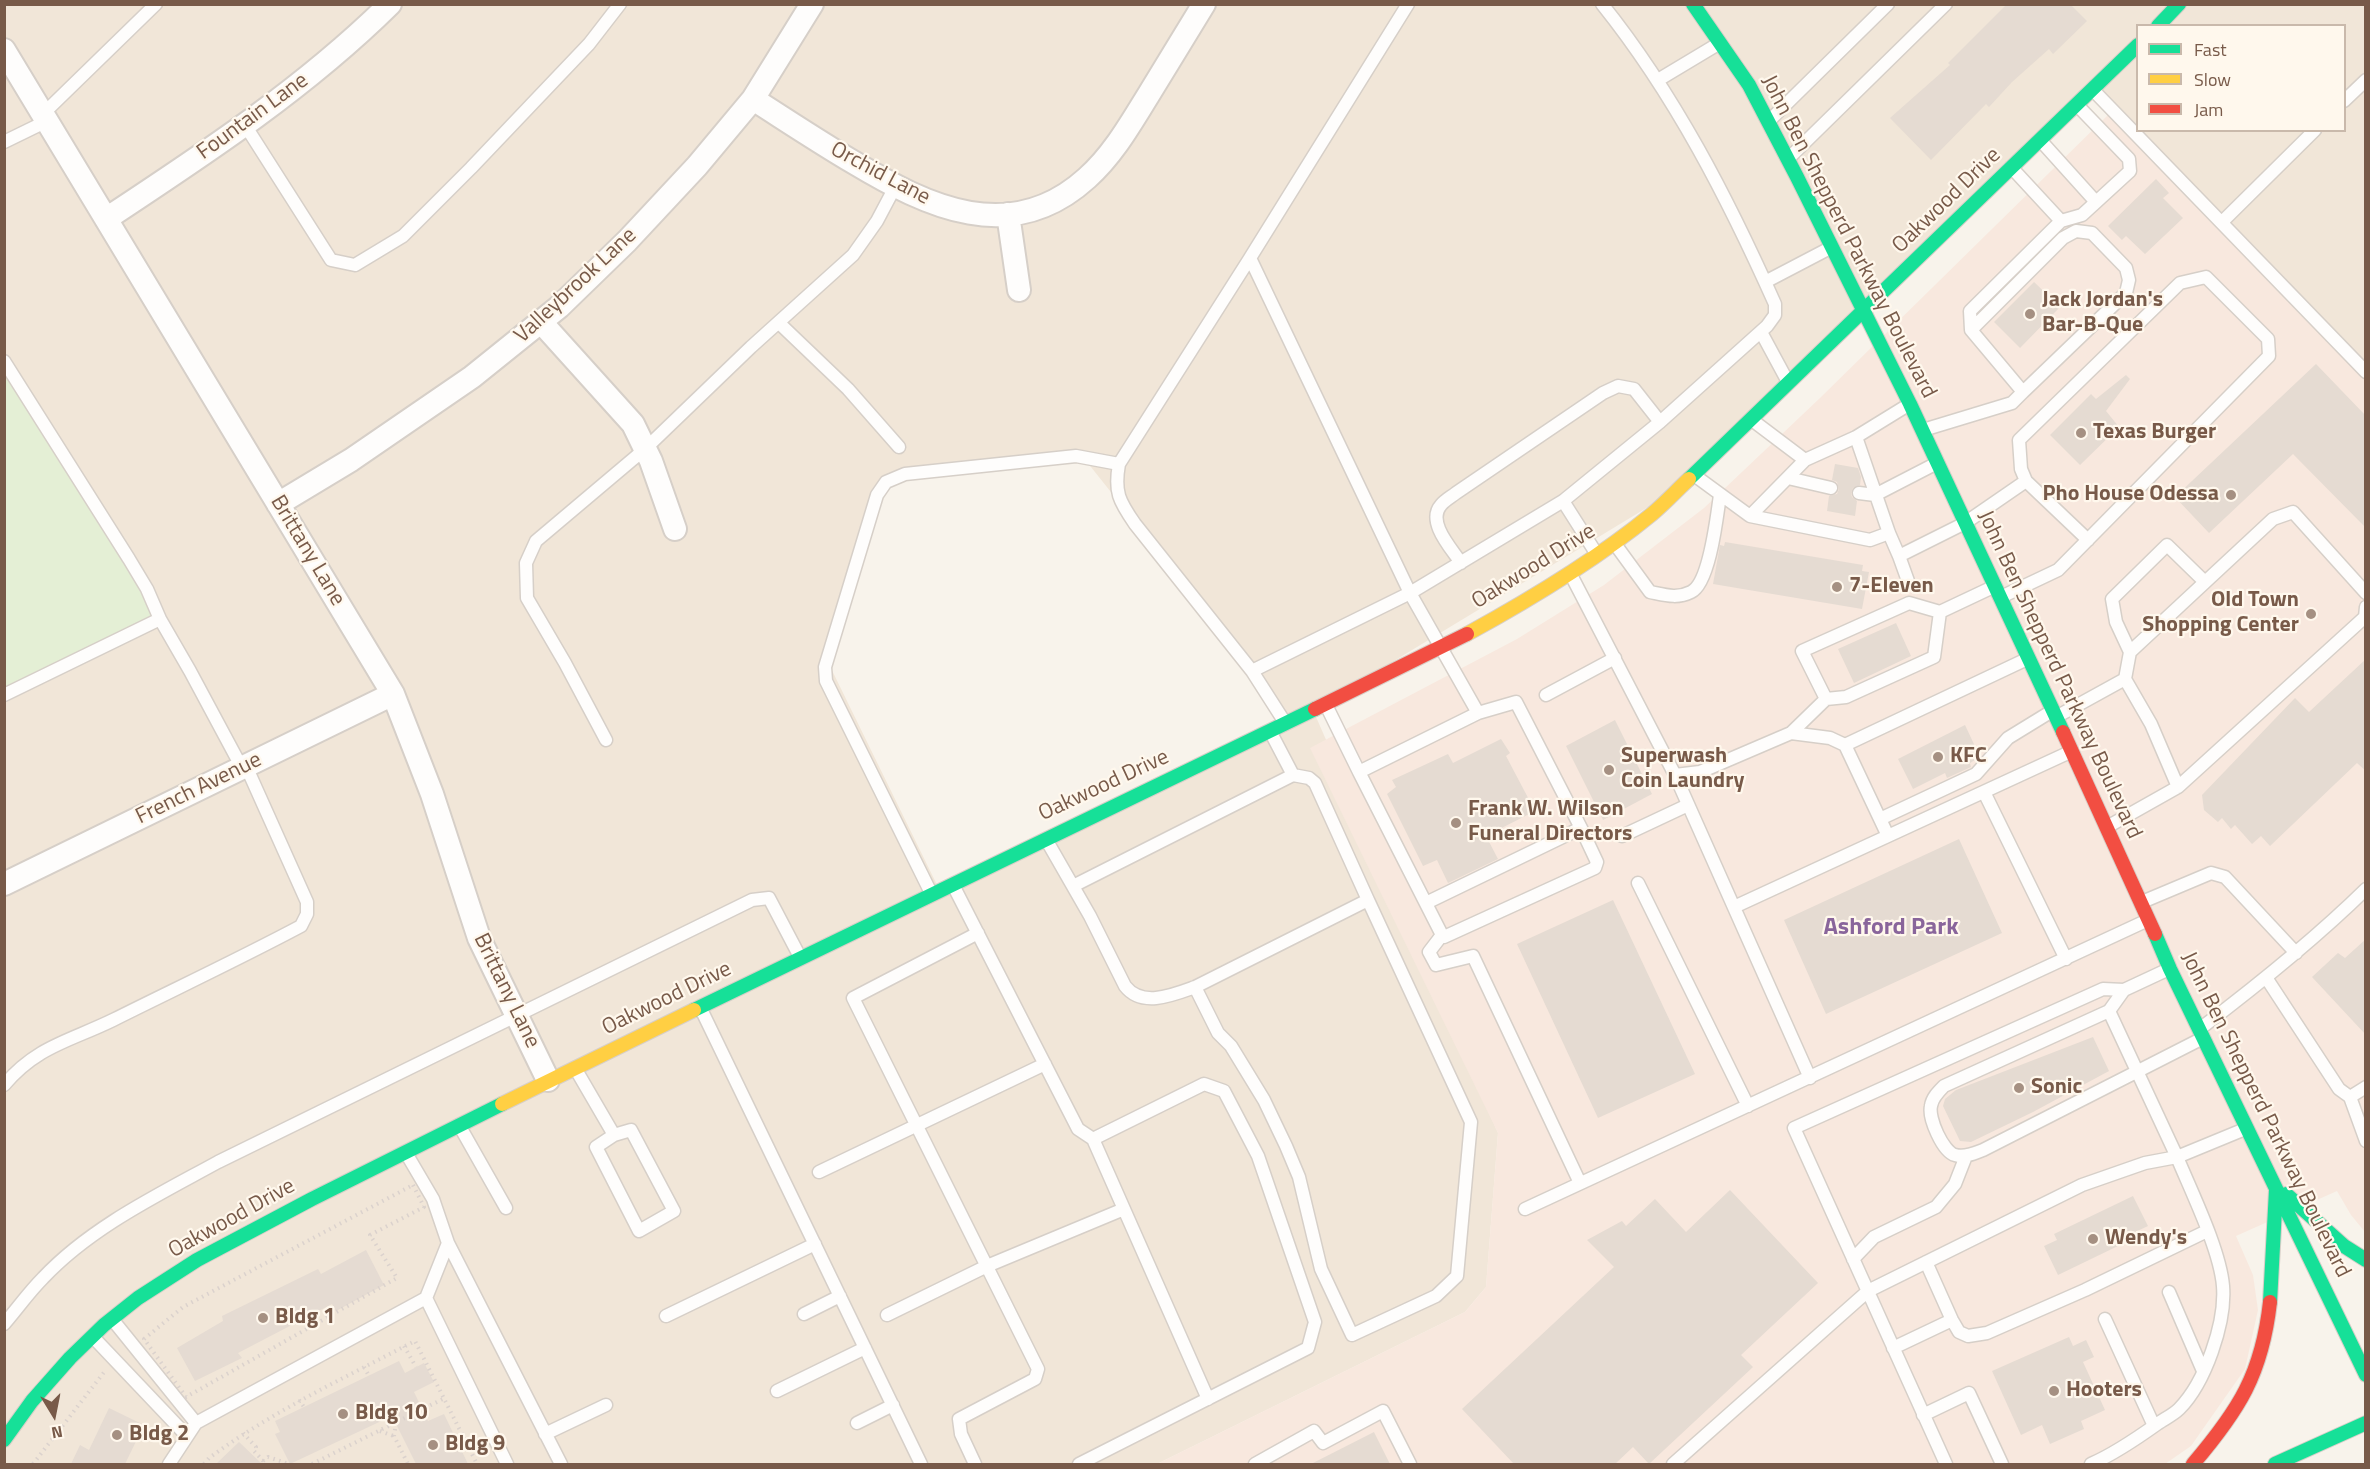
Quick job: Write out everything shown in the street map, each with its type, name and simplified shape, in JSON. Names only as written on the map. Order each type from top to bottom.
[{"type":"street","name":"Fountain Lane","points":[[106,219],[245,125],[304,81],[390,4]]},
{"type":"street","name":"Valleybrook Lane","points":[[278,504],[351,460],[472,377],[560,307],[627,242],[697,166],[753,99],[812,4]]},
{"type":"street","name":"Orchid Lane","points":[[753,99],[895,188],[933,204],[964,213],[992,216],[1008,214],[1044,205],[1067,194],[1088,178],[1107,157],[1134,118],[1204,4]]},
{"type":"street","name":"John Ben Shepperd Parkway Boulevard","points":[[1693,4],[1749,85],[1910,404],[2142,902],[2170,969],[2203,1033],[2246,1128],[2276,1185],[2366,1375]]},
{"type":"street","points":[[2160,24],[2179,4]]},
{"type":"street","name":"Oakwood Drive","points":[[6,1431],[70,1358],[112,1318],[138,1298],[197,1260],[548,1080],[1442,647],[1499,616],[1570,572],[1653,513],[2136,47]]},
{"type":"street","name":"Brittany Lane","points":[[4,50],[393,694],[432,794],[479,938],[548,1080]]},
{"type":"street","points":[[1008,214],[1019,290]]},
{"type":"street","points":[[541,322],[633,424],[645,449],[675,530]]},
{"type":"street","name":"French Avenue","points":[[4,884],[393,694]]},
{"type":"street","points":[[2276,1185],[2344,1246],[2366,1260]]},
{"type":"street","points":[[2193,1464],[2236,1410],[2249,1388],[2258,1363],[2270,1300],[2276,1185]]},
{"type":"street","points":[[2275,1464],[2366,1423]]},
{"type":"lane","points":[[4,142],[45,117],[156,4]]},
{"type":"lane","points":[[245,125],[331,260],[355,265],[403,236],[589,44],[620,4]]},
{"type":"lane","points":[[1286,723],[1252,671],[1120,503],[1116,483],[1119,464],[1408,4]]},
{"type":"lane","points":[[1252,671],[1410,593],[1563,501],[1660,422],[1761,332],[1774,315],[1775,304],[1716,179],[1658,81],[1602,4]]},
{"type":"lane","points":[[1768,121],[1888,4]]},
{"type":"lane","points":[[1788,159],[1946,4]]},
{"type":"lane","points":[[1658,81],[1721,42]]},
{"type":"lane","points":[[2346,99],[2366,80]]},
{"type":"lane","points":[[2092,89],[2366,372]]},
{"type":"lane","points":[[2023,392],[1971,330],[1970,311],[2061,221],[2082,215],[2130,171],[2129,159],[2077,104]]},
{"type":"lane","points":[[2222,222],[2313,132]]},
{"type":"lane","points":[[2040,140],[2096,202]]},
{"type":"lane","points":[[2012,167],[2061,221]]},
{"type":"lane","points":[[606,740],[527,598],[526,563],[536,541],[645,449],[853,255],[877,221],[895,188]]},
{"type":"lane","points":[[1922,431],[2012,403],[2126,293],[2129,280],[2126,268],[2092,233],[2076,231],[2063,238],[1971,330]]},
{"type":"lane","points":[[1765,282],[1831,247]]},
{"type":"lane","points":[[1250,258],[1410,593],[1478,713]]},
{"type":"lane","points":[[1826,699],[1802,651],[1909,603],[1940,612],[2058,570],[2088,540],[2270,356],[2268,339],[2206,277],[2180,283],[2019,440],[2021,469],[2026,481],[2088,540]]},
{"type":"lane","points":[[779,323],[848,389],[899,447]]},
{"type":"lane","points":[[1761,332],[1789,383]]},
{"type":"lane","points":[[4,361],[147,589],[160,619],[244,767],[307,903],[307,914],[301,926],[105,1024],[48,1048],[33,1057],[4,1085]]},
{"type":"lane","points":[[1461,563],[1438,527],[1437,512],[1441,504],[1456,493],[1603,393],[1618,386],[1634,389],[1660,422]]},
{"type":"lane","points":[[1750,516],[1805,460],[1856,437],[1910,404]]},
{"type":"lane","points":[[1751,419],[1805,460]]},
{"type":"lane","points":[[1856,437],[1875,495],[1908,581]]},
{"type":"lane","points":[[931,893],[826,681],[825,667],[877,495],[886,482],[905,474],[1076,456],[1119,464]]},
{"type":"lane","points":[[1859,493],[1875,495],[1937,463]]},
{"type":"lane","points":[[1694,474],[1750,516],[1869,540],[1889,533]]},
{"type":"lane","points":[[1788,478],[1831,488]]},
{"type":"lane","points":[[1899,556],[1965,523],[2026,481]]},
{"type":"lane","points":[[1614,542],[1650,592],[1675,597],[1694,591],[1705,574],[1720,495]]},
{"type":"lane","points":[[1563,501],[1597,554]]},
{"type":"lane","points":[[2130,652],[2273,519],[2293,512],[2366,593]]},
{"type":"lane","points":[[2178,787],[2151,724],[2125,679],[2130,652],[2116,622],[2112,599],[2167,545],[2205,582]]},
{"type":"lane","points":[[1570,572],[1675,775],[1810,1078]]},
{"type":"lane","points":[[2106,827],[2178,787],[2365,617],[2366,607]]},
{"type":"lane","points":[[1675,775],[1700,772],[1791,733],[1826,699],[1846,697],[1934,657],[1940,612]]},
{"type":"lane","points":[[4,695],[160,619]]},
{"type":"lane","points":[[1546,695],[1615,658]]},
{"type":"lane","points":[[1845,745],[2028,658]]},
{"type":"lane","points":[[1880,819],[1977,774],[2007,738],[2125,679]]},
{"type":"lane","points":[[1326,704],[1359,772],[1442,935],[1448,937],[1594,868],[1597,862],[1518,704],[1511,702],[1478,713],[1359,772]]},
{"type":"lane","points":[[1270,731],[1293,775]]},
{"type":"lane","points":[[1791,733],[1830,738],[1845,745],[1888,836]]},
{"type":"lane","points":[[1734,907],[2071,752]]},
{"type":"lane","points":[[1073,886],[1293,775],[1309,778],[1315,783],[1471,1122],[1457,1276],[1436,1296],[1352,1335],[1322,1269],[1299,1177],[1286,1146],[1264,1100],[1231,1046],[1218,1033],[1195,987]]},
{"type":"lane","points":[[1984,792],[2066,959]]},
{"type":"lane","points":[[1622,836],[1688,805]]},
{"type":"lane","points":[[1426,903],[1581,828]]},
{"type":"lane","points":[[1044,838],[1090,916],[1125,986],[1132,995],[1140,998],[1174,994],[1195,987],[1368,900]]},
{"type":"lane","points":[[2142,902],[2211,873],[2226,877],[2296,953]]},
{"type":"lane","points":[[952,883],[1078,1129],[1093,1139],[1208,1399]]},
{"type":"lane","points":[[1638,883],[1748,1106]]},
{"type":"lane","points":[[2124,990],[2109,1011],[1944,1086],[1936,1094],[1931,1106],[1931,1115],[1945,1149],[1956,1155],[1966,1156],[1983,1150],[2138,1072],[2203,1033],[2267,979],[2366,889]]},
{"type":"lane","points":[[4,1324],[43,1278],[65,1258],[91,1237],[137,1207],[218,1162],[752,900],[769,898],[800,957]]},
{"type":"lane","points":[[1525,1209],[2150,920]]},
{"type":"lane","points":[[975,1464],[961,1434],[959,1419],[1035,1379],[1038,1369],[853,998],[978,933]]},
{"type":"lane","points":[[1442,935],[1429,952],[1436,965],[1473,956],[1580,1184]]},
{"type":"lane","points":[[1946,1464],[1794,1128],[2103,989],[2124,990],[2170,969]]},
{"type":"lane","points":[[2267,979],[2339,1089],[2350,1097],[2365,1138]]},
{"type":"lane","points":[[700,1006],[921,1464]]},
{"type":"lane","points":[[2091,1464],[2105,1458],[2179,1409],[2203,1371],[2214,1347],[2222,1317],[2223,1286],[2218,1260],[2177,1157],[2109,1011]]},
{"type":"lane","points":[[819,1172],[1045,1064]]},
{"type":"lane","points":[[575,1067],[614,1135]]},
{"type":"lane","points":[[1079,1464],[1308,1348],[1315,1322],[1258,1156],[1224,1091],[1204,1084],[1093,1139]]},
{"type":"lane","points":[[2350,1097],[2366,1088]]},
{"type":"lane","points":[[459,1125],[506,1208]]},
{"type":"lane","points":[[1673,1464],[1868,1291],[2082,1185],[2145,1163],[2177,1157],[2246,1128]]},
{"type":"lane","points":[[631,1130],[674,1211],[639,1231],[596,1147],[614,1135],[631,1130]]},
{"type":"lane","points":[[406,1152],[434,1199],[448,1243],[561,1464]]},
{"type":"lane","points":[[1853,1259],[1874,1237],[1936,1207],[1955,1184],[1966,1156]]},
{"type":"lane","points":[[887,1315],[987,1266],[1124,1209]]},
{"type":"lane","points":[[1926,1262],[1952,1320],[1959,1332],[1968,1336],[1987,1333],[2085,1290],[2207,1231]]},
{"type":"lane","points":[[169,1464],[196,1423],[426,1298],[448,1243]]},
{"type":"lane","points":[[666,1316],[815,1244]]},
{"type":"lane","points":[[2169,1292],[2203,1371]]},
{"type":"lane","points":[[804,1314],[840,1296]]},
{"type":"lane","points":[[426,1298],[507,1464]]},
{"type":"lane","points":[[112,1318],[196,1423]]},
{"type":"lane","points":[[2104,1319],[2154,1426]]},
{"type":"lane","points":[[1893,1348],[1952,1320]]},
{"type":"lane","points":[[92,1336],[188,1436]]},
{"type":"lane","points":[[777,1391],[865,1348]]},
{"type":"lane","points":[[1923,1414],[1969,1393],[2002,1464]]},
{"type":"lane","points":[[545,1434],[606,1405]]},
{"type":"lane","points":[[857,1423],[893,1405]]},
{"type":"lane","points":[[1255,1464],[1314,1431],[1323,1443],[1383,1411],[1410,1464]]},
{"type":"path","points":[[413,1185],[424,1207],[370,1235],[397,1278],[186,1397],[144,1339],[183,1307],[413,1185]]},
{"type":"path","points":[[204,1464],[208,1458],[243,1433],[299,1400],[415,1341],[477,1464]]},
{"type":"path","points":[[404,1346],[415,1365],[424,1359]]},
{"type":"path","points":[[364,1367],[369,1376]]},
{"type":"path","points":[[33,1464],[105,1371],[114,1379]]},
{"type":"path","points":[[312,1464],[443,1399]]},
{"type":"path","points":[[299,1400],[304,1407]]},
{"type":"path","points":[[396,1423],[394,1436],[407,1462],[412,1457]]},
{"type":"path","points":[[379,1431],[394,1436]]},
{"type":"path","points":[[243,1433],[256,1447],[254,1451],[265,1463],[268,1457],[290,1464]]},
{"type":"shaded area","points":[[5,5],[2365,5],[2365,380],[2089,93],[1691,481],[1313,710],[1498,1133],[1486,1287],[1465,1312],[1157,1464],[5,1464]],"holes":[[[1079,452],[1291,718],[939,889],[823,652],[874,495],[900,473]]]},
{"type":"shaded area","points":[[2109,114],[2365,380],[2365,1232],[2351,1215],[2337,1191],[2236,1236],[2253,1275],[2258,1310],[2245,1369],[2191,1446],[2165,1464],[1157,1464],[1465,1312],[1486,1287],[1498,1133],[1310,748],[1517,639],[1604,585],[1704,508],[1820,398]]},
{"type":"green space","points":[[4,365],[164,617],[4,695]]},
{"type":"building","points":[[2007,4],[2070,4],[2087,21],[2053,54],[2049,49],[2012,82],[1989,107],[1986,104],[1931,160],[1890,118],[1950,65],[1948,63]]},
{"type":"building","points":[[2156,179],[2169,193],[2163,198],[2183,218],[2145,254],[2126,236],[2122,240],[2108,226]]},
{"type":"building","points":[[2034,282],[2060,307],[2020,348],[1994,322]]},
{"type":"building","points":[[2316,364],[2366,416],[2366,528],[2293,454],[2209,533],[2175,497]]},
{"type":"building","points":[[2126,375],[2130,379],[2106,411],[2119,427],[2080,465],[2050,435],[2091,394],[2096,399]]},
{"type":"building","name":"7-Eleven","points":[[1835,464],[1858,468],[1861,477],[1860,485],[1853,488],[1851,493],[1857,501],[1855,516],[1827,511],[1829,496],[1837,494],[1839,489],[1837,482],[1832,480]]},
{"type":"building","points":[[1725,542],[1863,565],[1862,571],[1869,572],[1862,609],[1713,584],[1720,545],[1724,546]]},
{"type":"building","points":[[1896,623],[1911,656],[1854,683],[1838,649]]},
{"type":"building","points":[[2366,659],[2366,771],[2357,763],[2270,846],[2261,836],[2252,844],[2235,825],[2231,829],[2222,818],[2218,822],[2204,810],[2202,795],[2295,698],[2309,712]]},
{"type":"building","name":"Superwash Coin Laundry","points":[[1615,720],[1652,794],[1603,820],[1566,746]]},
{"type":"building","points":[[1965,725],[1980,757],[1970,763],[1971,767],[1947,778],[1945,773],[1913,789],[1898,759]]},
{"type":"building","name":"Frank W. Wilson Funeral Directors","points":[[1501,739],[1510,753],[1506,756],[1535,811],[1486,836],[1498,859],[1448,883],[1437,860],[1423,866],[1387,794],[1396,787],[1392,780],[1448,754],[1453,763]]},
{"type":"building","points":[[1959,839],[2002,933],[1826,1014],[1784,920]]},
{"type":"building","points":[[1613,900],[1695,1074],[1598,1118],[1517,944]]},
{"type":"building","points":[[2366,939],[2366,1035],[2312,977],[2338,953],[2345,958]]},
{"type":"building","name":"Sonic","points":[[2093,1037],[2109,1071],[1971,1142],[1960,1141],[1943,1106],[1945,1099],[1956,1090]]},
{"type":"building","points":[[1730,1190],[1818,1283],[1741,1355],[1753,1367],[1649,1464],[1633,1447],[1615,1464],[1514,1464],[1462,1409],[1614,1267],[1587,1240],[1622,1221],[1626,1226],[1655,1199],[1686,1232]]},
{"type":"building","points":[[2133,1196],[2148,1226],[2116,1241],[2118,1246],[2058,1275],[2044,1246],[2057,1240],[2054,1234]]},
{"type":"building","name":"Bldg 1","points":[[366,1250],[384,1285],[336,1311],[332,1304],[238,1353],[242,1358],[195,1381],[177,1348],[223,1321],[222,1316],[318,1269],[321,1274]]},
{"type":"building","points":[[2069,1337],[2073,1346],[2086,1340],[2094,1357],[2083,1362],[2105,1410],[2081,1421],[2084,1429],[2050,1444],[2042,1425],[2021,1435],[1992,1371]]},
{"type":"building","name":"Bldg 10","points":[[399,1361],[405,1373],[424,1363],[434,1382],[414,1392],[428,1421],[444,1414],[468,1464],[416,1464],[392,1416],[290,1464],[275,1434],[280,1432],[275,1421]]},
{"type":"building","name":"Bldg 2","points":[[109,1408],[144,1425],[125,1464],[71,1464],[80,1445],[89,1450]]},
{"type":"building","points":[[1374,1432],[1390,1464],[1311,1464]]},
{"type":"building","points":[[239,1442],[262,1464],[216,1464]]},
{"type":"traffic: fast","points":[[1693,4],[1749,85],[1797,177],[1910,404],[2063,732]]},
{"type":"traffic: fast","points":[[2160,24],[2179,4]]},
{"type":"traffic: fast","points":[[1689,479],[2136,47]]},
{"type":"traffic: fast","points":[[694,1010],[1315,709]]},
{"type":"traffic: fast","points":[[2155,934],[2366,1375]]},
{"type":"traffic: fast","points":[[4,1440],[32,1401],[70,1358],[104,1325],[138,1298],[197,1260],[312,1199],[502,1104]]},
{"type":"traffic: fast","points":[[2270,1302],[2276,1190]]},
{"type":"traffic: fast","points":[[2286,1194],[2344,1246],[2366,1260]]},
{"type":"traffic: fast","points":[[2275,1464],[2366,1423]]},
{"type":"traffic: slow","points":[[1467,634],[1586,563],[1652,514],[1689,479]]},
{"type":"traffic: slow","points":[[502,1104],[694,1010]]},
{"type":"traffic: jam","points":[[1315,709],[1467,634]]},
{"type":"traffic: jam","points":[[2063,732],[2155,934]]},
{"type":"traffic: jam","points":[[2193,1464],[2223,1426],[2246,1390],[2261,1350],[2270,1302]]},
{"type":"place","name":"Jack Jordan's Bar-B-Que","points":[[2030,314]]},
{"type":"place","name":"Texas Burger","points":[[2081,433]]},
{"type":"place","name":"Pho House Odessa","points":[[2231,495]]},
{"type":"place","name":"7-Eleven","points":[[1837,587]]},
{"type":"place","name":"Old Town Shopping Center","points":[[2311,614]]},
{"type":"place","name":"KFC","points":[[1938,757]]},
{"type":"place","name":"Superwash Coin Laundry","points":[[1609,770]]},
{"type":"place","name":"Frank W. Wilson Funeral Directors","points":[[1456,823]]},
{"type":"place","name":"Sonic","points":[[2019,1088]]},
{"type":"place","name":"Wendy's","points":[[2093,1239]]},
{"type":"place","name":"Bldg 1","points":[[263,1318]]},
{"type":"place","name":"Hooters","points":[[2054,1391]]},
{"type":"place","name":"Bldg 10","points":[[343,1414]]},
{"type":"place","name":"Bldg 2","points":[[117,1435]]},
{"type":"place","name":"Bldg 9","points":[[433,1445]]},
{"type":"district","name":"Ashford Park","points":[[1891,928]]}]
